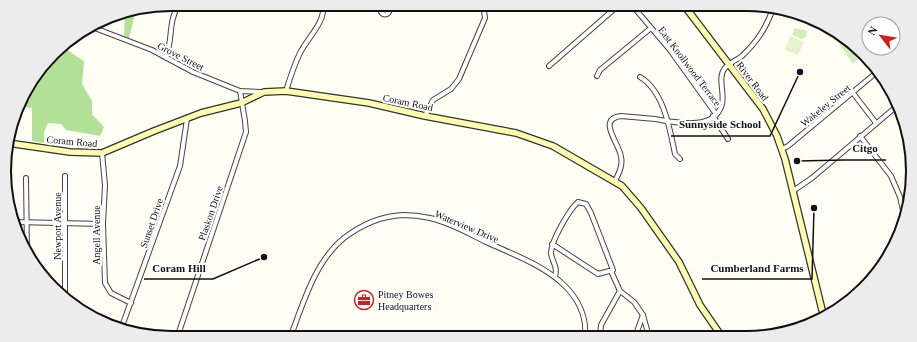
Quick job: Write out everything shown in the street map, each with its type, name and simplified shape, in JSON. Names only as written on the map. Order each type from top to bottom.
[{"type":"street","points":[[166,58],[171,44],[174,11]]},
{"type":"street","points":[[286,91],[300,52],[321,20],[324,11]]},
{"type":"street","points":[[425,116],[433,100],[451,89],[459,79],[485,18],[484,11]]},
{"type":"street","points":[[549,66],[612,11]]},
{"type":"street","name":"East Knollwood Terrace","points":[[637,11],[651,28],[714,115],[728,139]]},
{"type":"street","name":"River Road","points":[[687,11],[729,64],[768,118],[782,148],[822,312]]},
{"type":"street","points":[[615,181],[622,161],[620,152],[609,128],[613,119],[621,116],[668,122],[692,123],[710,119],[720,109],[723,102],[723,71],[729,64],[738,59],[753,45],[771,13]]},
{"type":"street","points":[[597,76],[600,70],[651,28]]},
{"type":"street","name":"Grove Street","points":[[98,29],[126,39],[193,72],[240,91],[264,92]]},
{"type":"street","name":"Wakeley Street","points":[[782,148],[788,146],[853,94],[874,75]]},
{"type":"street","points":[[640,77],[645,80],[663,104],[676,154],[680,159]]},
{"type":"street","name":"Plaskon Drive","points":[[179,331],[246,132],[240,91]]},
{"type":"street","name":"Coram Road","points":[[13,144],[70,152],[102,153],[187,119],[241,102],[264,92],[286,91],[369,103],[425,116],[523,135],[553,146],[615,181],[628,192],[679,262],[700,305],[718,331]]},
{"type":"street","points":[[853,94],[876,123]]},
{"type":"street","points":[[793,191],[812,178],[894,109]]},
{"type":"street","name":"Sunset Drive","points":[[123,324],[180,166],[187,119]]},
{"type":"street","points":[[860,136],[891,176],[900,197],[902,206]]},
{"type":"street","name":"Angell Avenue","points":[[102,153],[105,185],[103,224],[105,283],[111,293],[130,303]]},
{"type":"street","name":"Newport Avenue","points":[[65,176],[66,291]]},
{"type":"street","points":[[26,178],[27,239]]},
{"type":"street","points":[[555,277],[557,269],[551,253],[552,244],[574,205],[578,202],[586,204],[591,213],[613,270],[611,271],[620,292],[634,302],[643,315],[647,331]]},
{"type":"street","name":"Waterview Drive","points":[[293,331],[313,281],[324,259],[344,238],[361,227],[379,219],[402,215],[430,218],[447,223],[535,265],[555,277],[573,295],[583,312],[585,331]]},
{"type":"street","points":[[19,222],[103,224]]},
{"type":"street","points":[[552,244],[598,274],[611,271]]},
{"type":"street","points":[[600,331],[601,325],[620,292]]},
{"type":"street","points":[[637,331],[643,315]]},
{"type":"green space","points":[[135,15],[129,38],[124,37],[125,18]]},
{"type":"green space","points":[[795,28],[807,31],[806,37],[802,39],[792,35]]},
{"type":"green space","points":[[790,36],[804,42],[798,55],[785,50]]},
{"type":"green space","points":[[836,39],[843,44],[859,58],[853,64]]},
{"type":"green space","points":[[67,50],[84,61],[82,84],[92,101],[92,114],[104,127],[100,136],[66,130],[61,124],[48,123],[44,132],[44,143],[32,141],[32,108],[24,107],[32,91],[44,74]]},
{"type":"place","name":"Sunnyside School","points":[[800,72]]},
{"type":"place","name":"Citgo","points":[[797,161]]},
{"type":"place","name":"Cumberland Farms","points":[[814,208]]},
{"type":"place","name":"Coram Hill","points":[[264,257]]},
{"type":"place","name":"Pitney Bowes Headquarters","points":[[364,300]]}]
